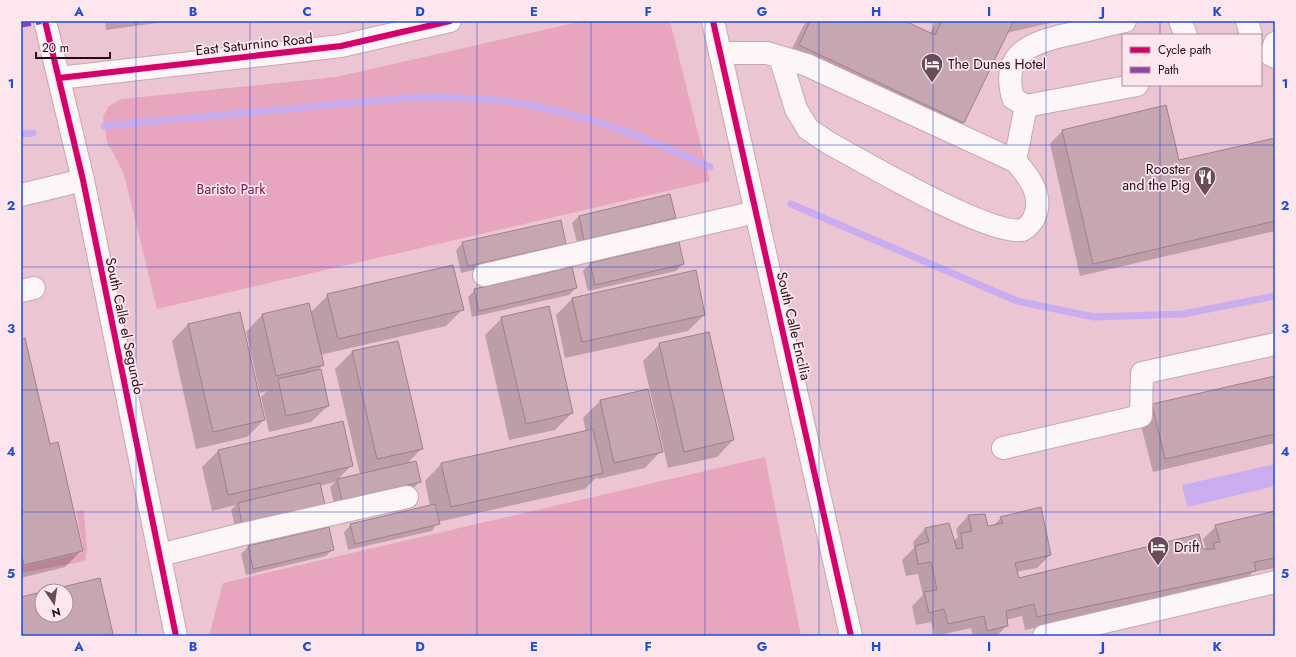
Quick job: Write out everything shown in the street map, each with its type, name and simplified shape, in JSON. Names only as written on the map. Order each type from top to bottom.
[{"type":"street","name":"South Calle el Segundo","points":[[46,21],[83,180],[176,636]]},
{"type":"street","name":"East Saturnino Road","points":[[59,78],[341,46],[375,30],[450,21]]},
{"type":"street","name":"South Calle Encilia","points":[[713,21],[851,636]]},
{"type":"street","points":[[1125,21],[1041,41],[1025,48],[1014,61],[1009,84],[1013,98],[1026,106],[1132,86]]},
{"type":"street","points":[[1247,21],[1251,34]]},
{"type":"street","points":[[720,53],[767,53],[807,65],[1015,161],[1026,173],[1037,194],[1038,209],[1032,222],[1024,230],[1012,231],[973,219],[829,144],[808,129],[796,109],[780,57]]},
{"type":"street","points":[[1015,161],[1026,106]]},
{"type":"street","points":[[21,195],[83,180]]},
{"type":"street","points":[[484,276],[756,212]]},
{"type":"street","points":[[1003,448],[1141,416],[1142,373],[1275,344]]},
{"type":"street","points":[[160,555],[239,535],[407,497]]},
{"type":"street","points":[[1044,636],[1275,582]]},
{"type":"path","points":[[21,585],[40,581],[89,562],[127,554]]},
{"type":"green space","name":"Baristo Park","points":[[583,21],[670,21],[710,181],[157,309],[124,174],[111,148],[108,147],[103,116],[109,106],[121,99],[336,77]]},
{"type":"green space","points":[[765,457],[801,636],[209,636],[223,583]]},
{"type":"green space","points":[[84,510],[87,551],[85,561],[21,573],[21,556],[24,566],[84,552],[76,511]]},
{"type":"shaded area","points":[[1275,464],[1275,486],[1187,507],[1182,485]]},
{"type":"building","name":"The Dunes Hotel","points":[[810,21],[905,21],[935,35],[942,21],[1017,21],[1013,22],[964,123],[799,45]]},
{"type":"building","points":[[1166,105],[1179,160],[1275,138],[1275,221],[1093,264],[1062,130]]},
{"type":"building","points":[[670,194],[676,218],[584,240],[579,216]]},
{"type":"building","points":[[561,220],[566,244],[468,266],[462,242]]},
{"type":"building","points":[[679,242],[684,264],[595,285],[590,263]]},
{"type":"building","points":[[453,265],[464,310],[338,339],[327,294]]},
{"type":"building","points":[[572,267],[577,288],[479,311],[474,289]]},
{"type":"building","points":[[696,270],[705,315],[582,342],[572,298]]},
{"type":"building","points":[[309,303],[324,365],[276,376],[262,314]]},
{"type":"building","points":[[549,306],[573,413],[526,424],[501,317]]},
{"type":"building","points":[[240,312],[265,420],[213,432],[188,324]]},
{"type":"building","points":[[709,332],[734,440],[684,452],[659,343]]},
{"type":"building","points":[[25,338],[50,444],[58,442],[83,551],[24,565],[21,552],[21,339]]},
{"type":"building","points":[[398,341],[423,449],[377,459],[352,351]]},
{"type":"building","points":[[321,369],[329,406],[286,416],[278,379]]},
{"type":"building","points":[[1275,376],[1275,434],[1165,459],[1152,404]]},
{"type":"building","points":[[648,389],[663,452],[614,463],[600,400]]},
{"type":"building","points":[[343,421],[353,466],[228,495],[218,450]]},
{"type":"building","points":[[593,429],[603,473],[451,507],[441,463]]},
{"type":"building","points":[[416,461],[421,482],[342,500],[337,479]]},
{"type":"building","points":[[320,483],[325,505],[242,524],[238,503]]},
{"type":"building","points":[[435,504],[440,524],[355,544],[350,524]]},
{"type":"building","name":"Drift","points":[[1041,507],[1051,555],[1015,563],[1019,578],[1199,534],[1203,549],[1215,549],[1213,543],[1220,542],[1215,525],[1275,511],[1275,558],[1254,562],[1256,571],[1037,617],[1034,604],[1006,611],[1008,626],[987,631],[984,616],[948,624],[944,609],[929,613],[924,592],[937,590],[931,562],[918,564],[915,546],[929,542],[925,528],[949,523],[957,549],[963,548],[961,533],[972,531],[968,515],[985,514],[988,526],[1003,523],[1000,517]]},
{"type":"building","points":[[329,527],[334,550],[253,569],[248,546]]},
{"type":"building","points":[[100,578],[113,634],[106,636],[23,636],[21,626],[21,597],[34,594],[34,623],[74,623],[74,584]]},
{"type":"waterway","points":[[104,126],[405,98],[479,99],[523,104],[572,115],[642,138],[710,167]]},
{"type":"waterway","points":[[21,134],[33,133]]},
{"type":"waterway","points":[[791,204],[1017,301],[1094,317],[1183,314],[1275,296]]},
{"type":"marked path","points":[[21,25],[46,21]]},
{"type":"cycle path","points":[[45,21],[83,180],[176,636]]},
{"type":"cycle path","points":[[59,78],[341,46],[450,21]]},
{"type":"cycle path","points":[[713,21],[851,636]]},
{"type":"place","name":"The Dunes Hotel","points":[[932,84]]},
{"type":"place","name":"Rooster and the Pig","points":[[1205,196]]},
{"type":"place","name":"Drift","points":[[1158,566]]}]
